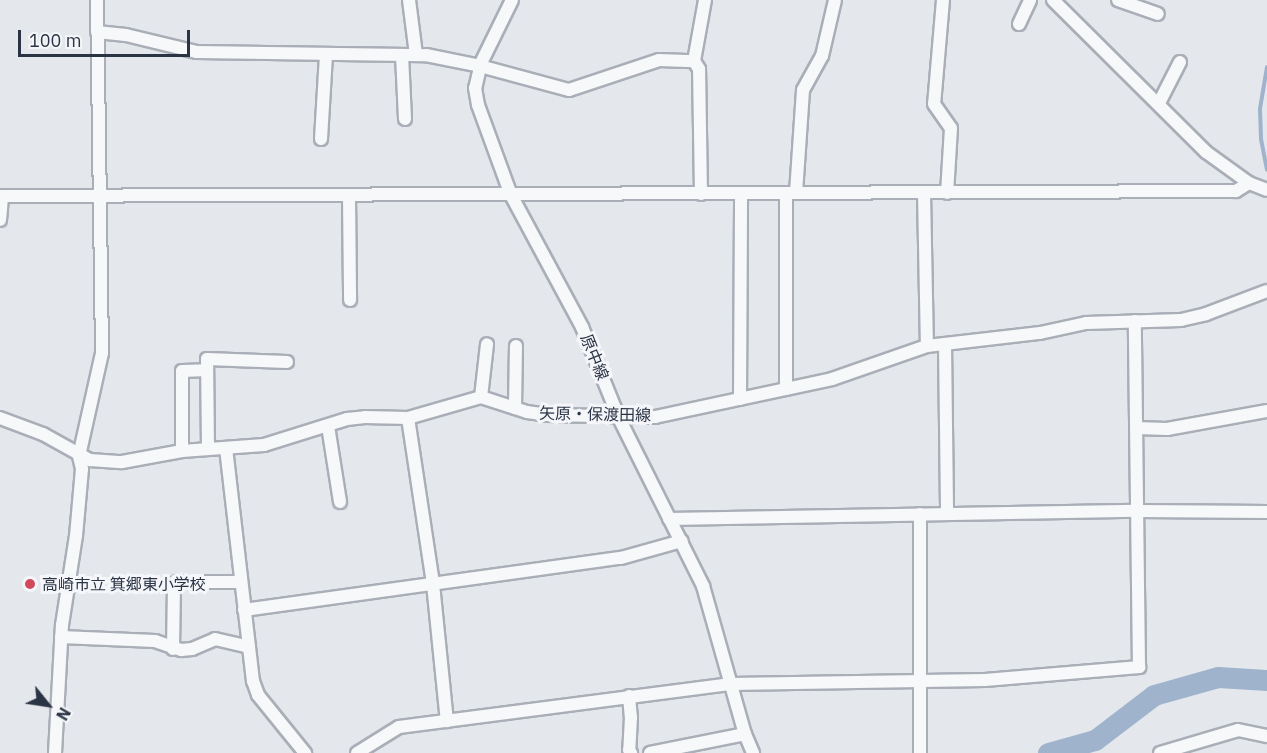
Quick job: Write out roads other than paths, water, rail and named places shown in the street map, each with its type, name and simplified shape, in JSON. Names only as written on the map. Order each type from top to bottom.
[{"type":"street","points":[[55,753],[61,637],[76,536],[82,469],[80,456],[102,353],[97,0]]},
{"type":"street","points":[[409,0],[416,55]]},
{"type":"street","name":"原中線","points":[[512,0],[480,66],[475,87],[478,105],[511,195],[582,327],[619,418],[703,586],[745,734],[753,753]]},
{"type":"street","points":[[701,194],[699,69],[694,61],[705,0]]},
{"type":"street","points":[[786,389],[791,193],[803,90],[822,56],[835,0]]},
{"type":"street","points":[[943,0],[934,104],[951,128],[946,192]]},
{"type":"street","points":[[1020,24],[1030,0]]},
{"type":"street","points":[[1053,0],[1065,9],[1206,152],[1249,183],[1265,189]]},
{"type":"street","points":[[1065,9],[1074,0]]},
{"type":"street","points":[[1118,0],[1158,14]]},
{"type":"street","points":[[97,32],[126,35],[197,52],[416,55],[480,66],[569,90],[659,60],[694,61]]},
{"type":"street","points":[[321,139],[326,54]]},
{"type":"street","points":[[402,55],[405,119]]},
{"type":"street","points":[[1159,103],[1180,62]]},
{"type":"street","points":[[0,220],[1,196],[1236,191],[1249,183]]},
{"type":"street","points":[[924,193],[927,346]]},
{"type":"street","points":[[740,399],[741,194]]},
{"type":"street","points":[[350,196],[350,300]]},
{"type":"street","name":"矢原・保渡田線","points":[[481,397],[515,408],[548,415],[655,417],[832,380],[927,346],[1040,333],[1086,323],[1181,320],[1206,315],[1267,291]]},
{"type":"street","points":[[357,753],[399,727],[731,684],[985,680],[1138,667],[1135,321]]},
{"type":"street","points":[[0,418],[44,434],[90,460],[122,462],[182,451],[264,445],[365,417],[408,418],[481,397],[487,344]]},
{"type":"street","points":[[945,344],[946,514]]},
{"type":"street","points":[[515,408],[516,346]]},
{"type":"street","points":[[208,449],[207,359],[287,362]]},
{"type":"street","points":[[182,451],[182,370],[207,370]]},
{"type":"street","points":[[1136,428],[1167,429],[1267,411]]},
{"type":"street","points":[[408,418],[433,584],[447,721]]},
{"type":"street","points":[[328,426],[340,502]]},
{"type":"street","points":[[226,448],[243,610],[258,695],[305,753]]},
{"type":"street","points":[[669,519],[1137,511],[1267,512]]},
{"type":"street","points":[[920,514],[920,753]]},
{"type":"street","points":[[243,610],[621,558],[682,541]]},
{"type":"street","points":[[173,649],[174,586],[177,582],[240,582]]},
{"type":"street","points":[[61,637],[155,641],[173,649],[192,650],[215,639],[249,647]]},
{"type":"street","points":[[629,696],[631,717],[629,750],[631,753]]},
{"type":"street","points":[[1160,753],[1238,730],[1267,736]]},
{"type":"street","points":[[650,753],[691,749],[745,734]]},
{"type":"waterway","points":[[1267,67],[1260,109],[1261,139],[1267,169]]},
{"type":"waterway","points":[[1048,753],[1095,740],[1154,695],[1218,677],[1267,680]]},
{"type":"place","name":"高崎市立 箕郷東小学校","points":[[30,584]]}]
